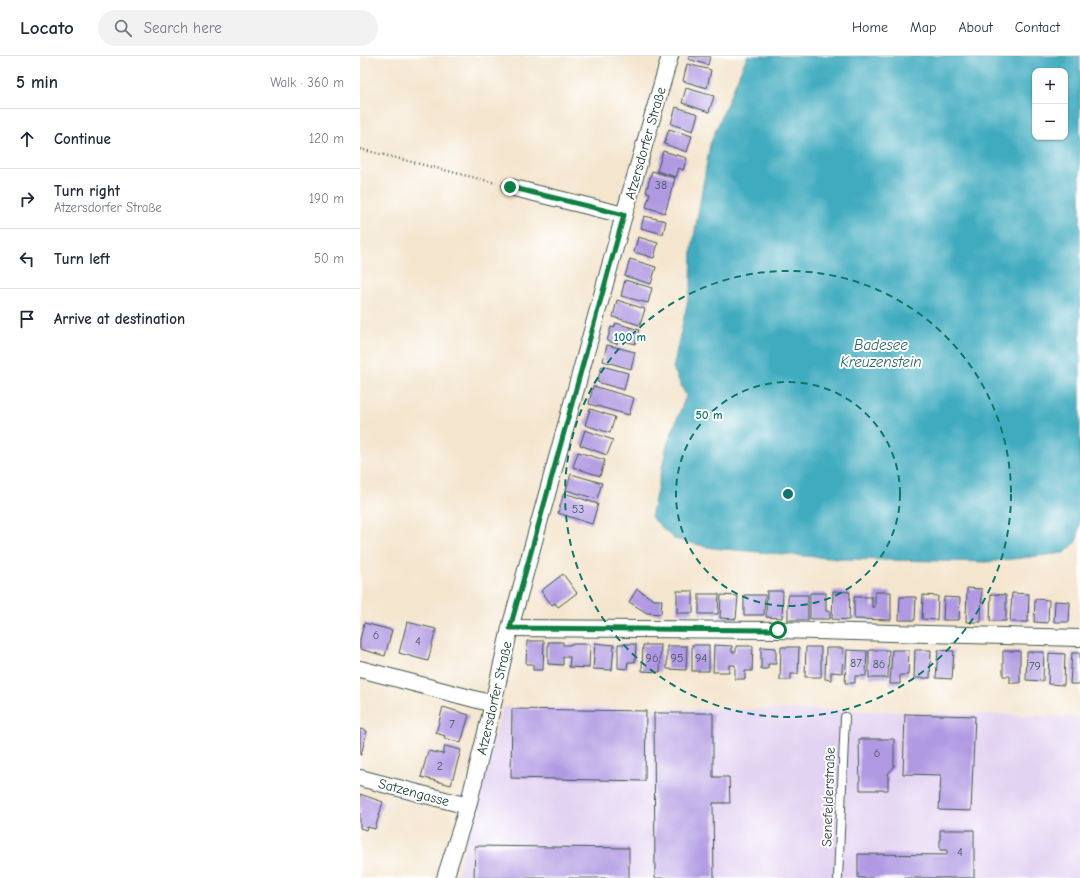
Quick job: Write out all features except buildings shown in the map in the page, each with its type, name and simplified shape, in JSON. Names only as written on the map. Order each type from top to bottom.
[{"type":"street","name":"Atzersdorfer Straße","points":[[445,878],[468,806],[510,628],[624,215],[670,56]]},
{"type":"street","points":[[510,187],[624,215]]},
{"type":"street","points":[[510,628],[778,630],[1080,638]]},
{"type":"street","points":[[360,669],[493,704]]},
{"type":"street","name":"Satzengasse","points":[[360,778],[468,806]]},
{"type":"lane","name":"Senefelderstraße","points":[[838,878],[845,717]]},
{"type":"path","points":[[360,149],[510,187]]},
{"type":"shaded area","points":[[503,707],[833,710],[1080,717],[1080,878],[456,878]]},
{"type":"water","name":"Badesee Kreuzenstein","points":[[747,56],[1080,56],[1080,520],[1078,536],[1073,545],[1064,553],[987,562],[839,559],[712,548],[674,539],[651,517],[667,445],[686,396],[673,368],[691,285],[692,248],[710,144]]},
{"type":"route","points":[[510,187],[624,215],[510,628],[778,630]]}]
